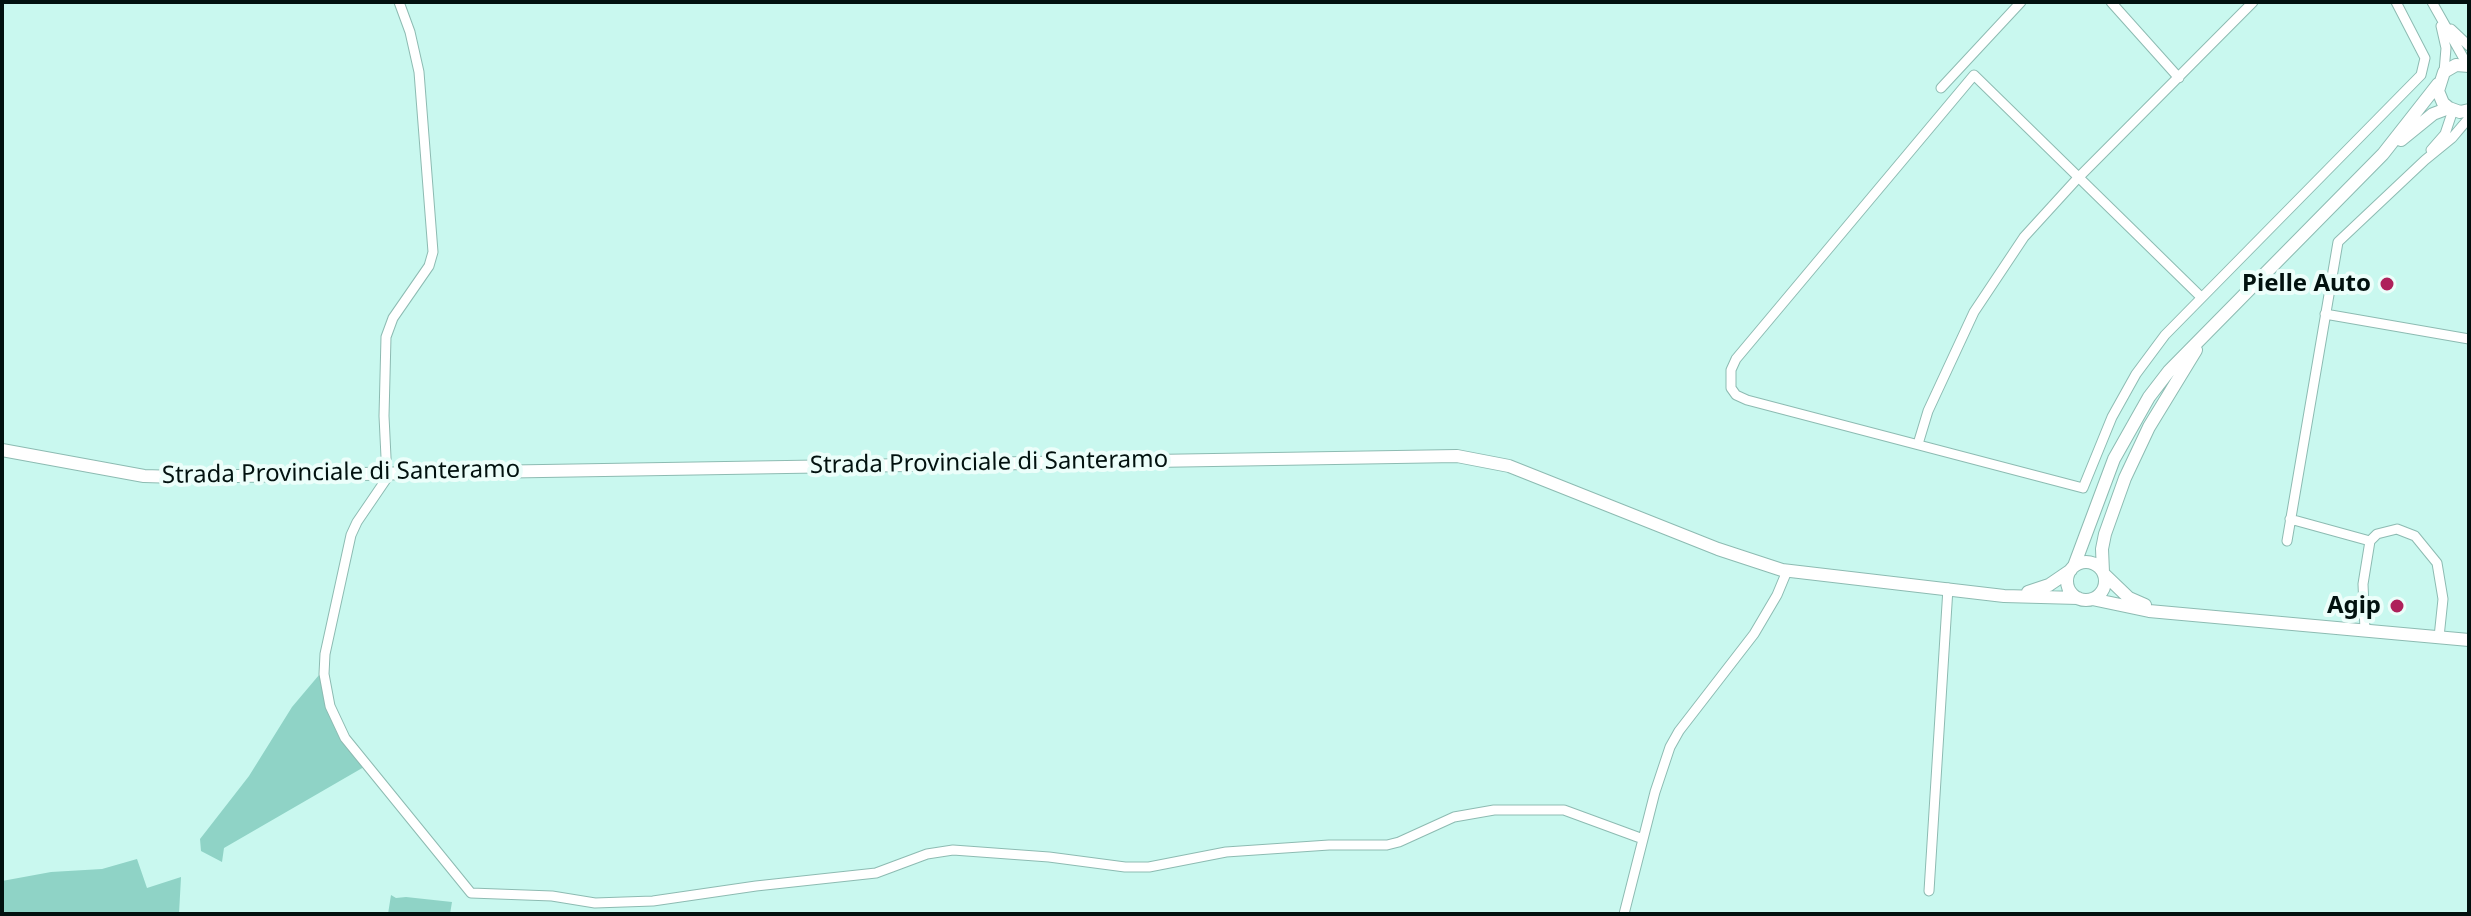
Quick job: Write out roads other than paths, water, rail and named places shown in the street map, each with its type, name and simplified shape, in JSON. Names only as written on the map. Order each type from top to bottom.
[{"type":"main road","points":[[2383,154],[2441,78],[2456,65],[2469,66]]},
{"type":"main road","points":[[2441,78],[2440,97],[2451,109]]},
{"type":"main road","points":[[2078,598],[2069,589],[2068,576],[2114,459],[2134,420],[2169,371],[2383,154],[2433,114],[2451,109],[2469,112]]},
{"type":"main road","points":[[2092,599],[2102,592],[2105,534],[2125,478],[2149,427],[2205,333]]},
{"type":"main road","name":"Strada Provinciale di Santeramo","points":[[2,450],[152,476],[1457,456],[1509,466],[1762,565],[1787,571],[1952,589]]},
{"type":"main road","points":[[1952,589],[2031,591],[2049,585],[2072,568],[2090,562],[2118,590],[2139,604],[2195,614]]},
{"type":"main road","points":[[1952,589],[2020,598],[2092,599],[2138,610],[2469,640]]},
{"type":"street","points":[[399,2],[419,72],[433,252],[429,266],[393,318],[386,337],[384,416],[387,478],[357,522],[345,554],[324,667],[330,706],[349,744],[471,893],[552,896],[609,904],[653,901],[876,873],[927,854],[953,850],[1149,867],[1226,852],[1329,845],[1387,845],[1454,817],[1494,810],[1564,810],[1643,839]]},
{"type":"street","points":[[1941,88],[2021,2]]},
{"type":"street","points":[[2111,2],[2179,78]]},
{"type":"street","points":[[1918,444],[1928,411],[1974,312],[2024,237],[2079,177],[2253,2]]},
{"type":"street","points":[[2201,297],[1974,75],[1736,359],[1731,370],[1731,388],[1736,395],[2083,488],[2112,417],[2136,374],[2165,335],[2421,75],[2425,58],[2396,2]]},
{"type":"street","points":[[2432,2],[2469,66]]},
{"type":"street","points":[[2438,15],[2469,46]]},
{"type":"street","points":[[2438,15],[2446,48],[2441,78]]},
{"type":"street","points":[[2425,160],[2445,134],[2451,109]]},
{"type":"street","points":[[2287,541],[2338,242],[2452,138],[2469,112]]},
{"type":"street","points":[[2325,314],[2469,339]]},
{"type":"street","points":[[2290,519],[2370,541]]},
{"type":"street","points":[[2365,630],[2363,584],[2370,541],[2377,534],[2397,529],[2415,536],[2437,563],[2443,599],[2439,637]]},
{"type":"street","points":[[1624,914],[1655,792],[1674,739],[1754,634],[1787,571]]},
{"type":"street","points":[[1929,891],[1952,589]]},
{"type":"place","name":"Pielle Auto","points":[[2387,284]]},
{"type":"place","name":"Agip","points":[[2397,606]]}]
